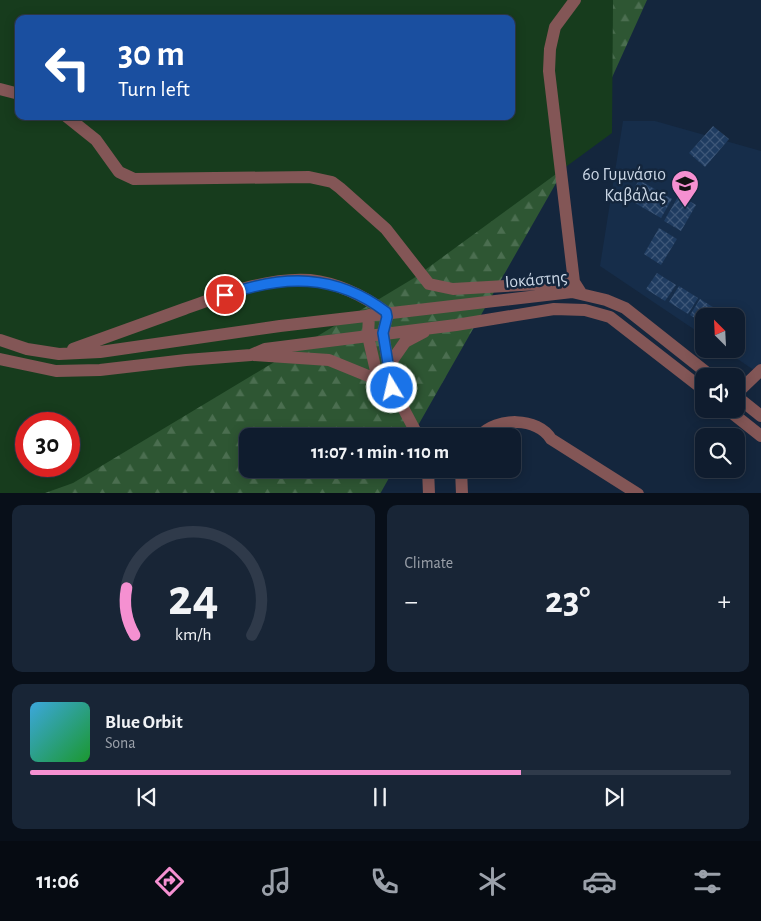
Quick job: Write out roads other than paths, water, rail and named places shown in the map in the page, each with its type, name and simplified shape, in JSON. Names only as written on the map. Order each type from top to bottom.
[{"type":"street","points":[[71,120],[96,140],[119,172],[134,179],[309,177],[332,182],[386,229],[425,280],[436,286],[452,289],[578,288],[549,71],[550,49],[555,27],[575,0]]},
{"type":"street","points":[[0,89],[15,93]]},
{"type":"street","points":[[60,354],[195,305],[275,281],[310,280],[366,298],[386,312],[387,317],[383,333],[392,388],[414,428]]},
{"type":"street","name":"Ιοκάστης","points":[[0,340],[26,349],[60,354],[125,349],[248,330],[386,312],[553,294],[578,288],[625,308],[701,368]]},
{"type":"street","name":"Ιοκάστης","points":[[251,355],[265,349],[440,327],[570,308],[594,311],[610,317],[695,383]]},
{"type":"street","points":[[369,315],[368,336],[378,380]]},
{"type":"street","points":[[389,365],[405,342],[440,327]]},
{"type":"street","points":[[0,359],[42,369],[76,371],[251,355],[329,360],[378,380],[392,388]]},
{"type":"street","points":[[745,386],[761,370]]},
{"type":"street","points":[[745,403],[761,416]]},
{"type":"street","points":[[738,418],[761,436]]},
{"type":"street","points":[[494,428],[503,423],[533,426],[546,431],[551,439],[636,493]]},
{"type":"street","points":[[429,478],[430,493]]},
{"type":"street","points":[[461,478],[462,493]]},
{"type":"place","name":"6ο Γυμνάσιο Καβάλας","points":[[685,208]]}]
